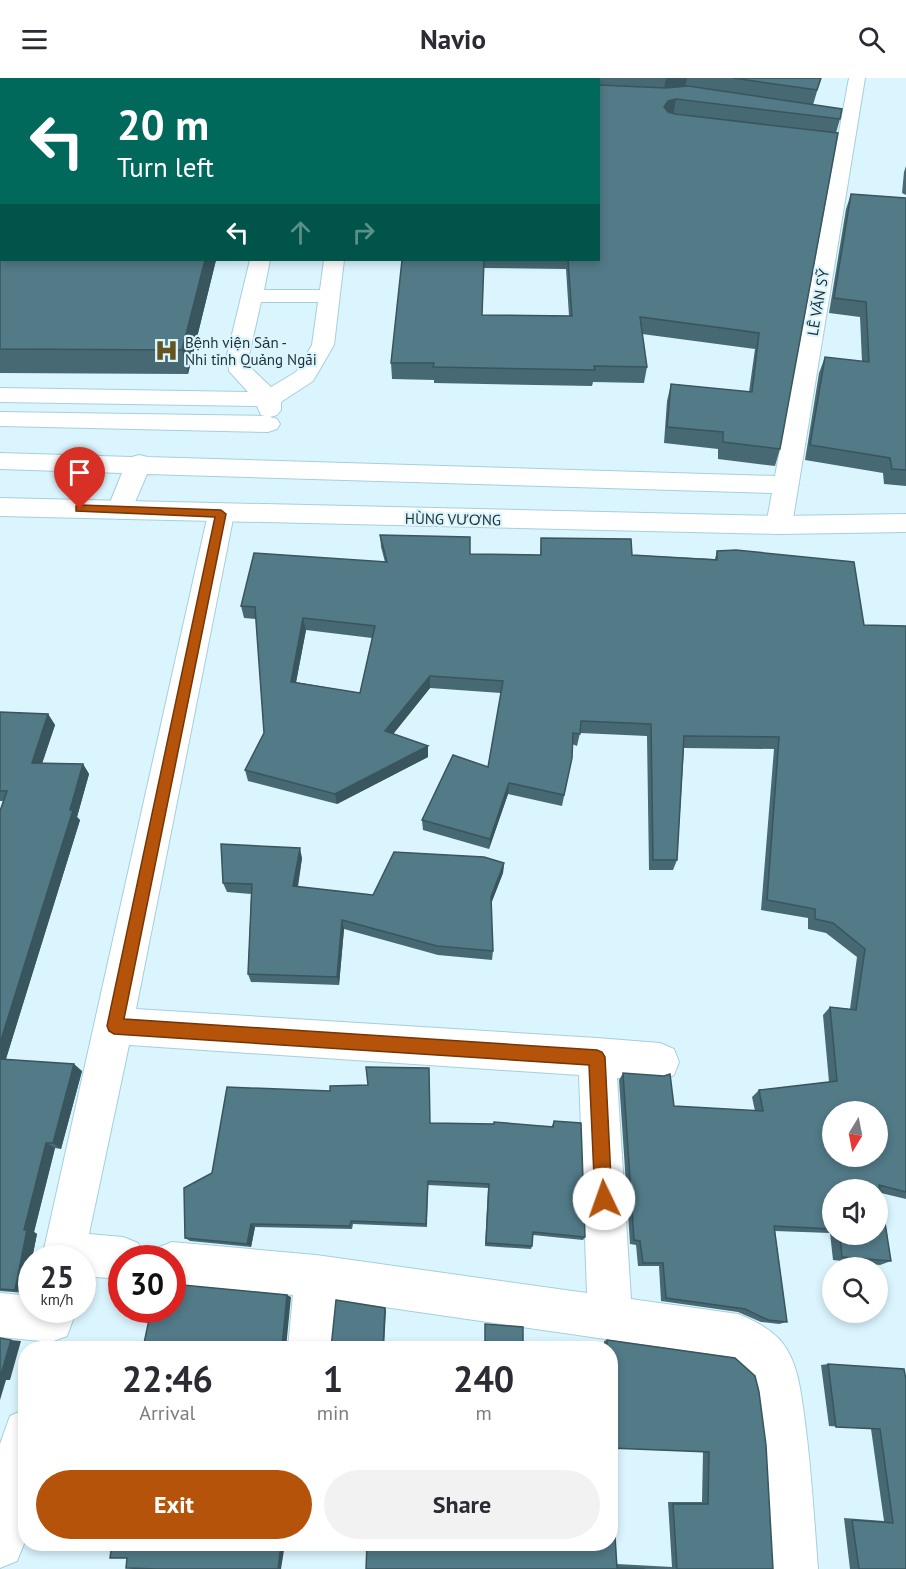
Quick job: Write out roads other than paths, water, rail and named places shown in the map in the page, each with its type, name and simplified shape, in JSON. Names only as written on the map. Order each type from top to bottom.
[{"type":"street","name":"LÊ VĂN SỸ","points":[[779,525],[838,193],[841,118],[857,78]]},
{"type":"street","points":[[838,193],[861,196]]},
{"type":"street","points":[[260,261],[238,355],[241,371],[269,399],[268,424],[260,468]]},
{"type":"street","points":[[0,395],[269,399],[305,376],[323,345],[334,261]]},
{"type":"street","points":[[251,296],[329,296]]},
{"type":"street","points":[[178,422],[184,398]]},
{"type":"street","points":[[0,419],[268,424]]},
{"type":"street","points":[[0,461],[139,463],[786,485]]},
{"type":"street","points":[[120,510],[139,463]]},
{"type":"street","name":"HÙNG VƯƠNG","points":[[0,507],[221,514],[779,525],[906,523]]},
{"type":"street","points":[[66,1245],[221,514]]},
{"type":"street","points":[[114,1026],[660,1062]]},
{"type":"street","points":[[597,1057],[610,1317]]},
{"type":"street","points":[[186,1264],[316,1276],[738,1336],[758,1350],[770,1363],[778,1392],[785,1444],[793,1569]]},
{"type":"street","points":[[311,1341],[316,1276]]},
{"type":"street","points":[[0,1315],[50,1326]]},
{"type":"street","points":[[0,1544],[18,1466]]},
{"type":"place","name":"Bệnh viện Sản - Nhi tỉnh Quảng Ngãi","points":[[167,351]]}]
